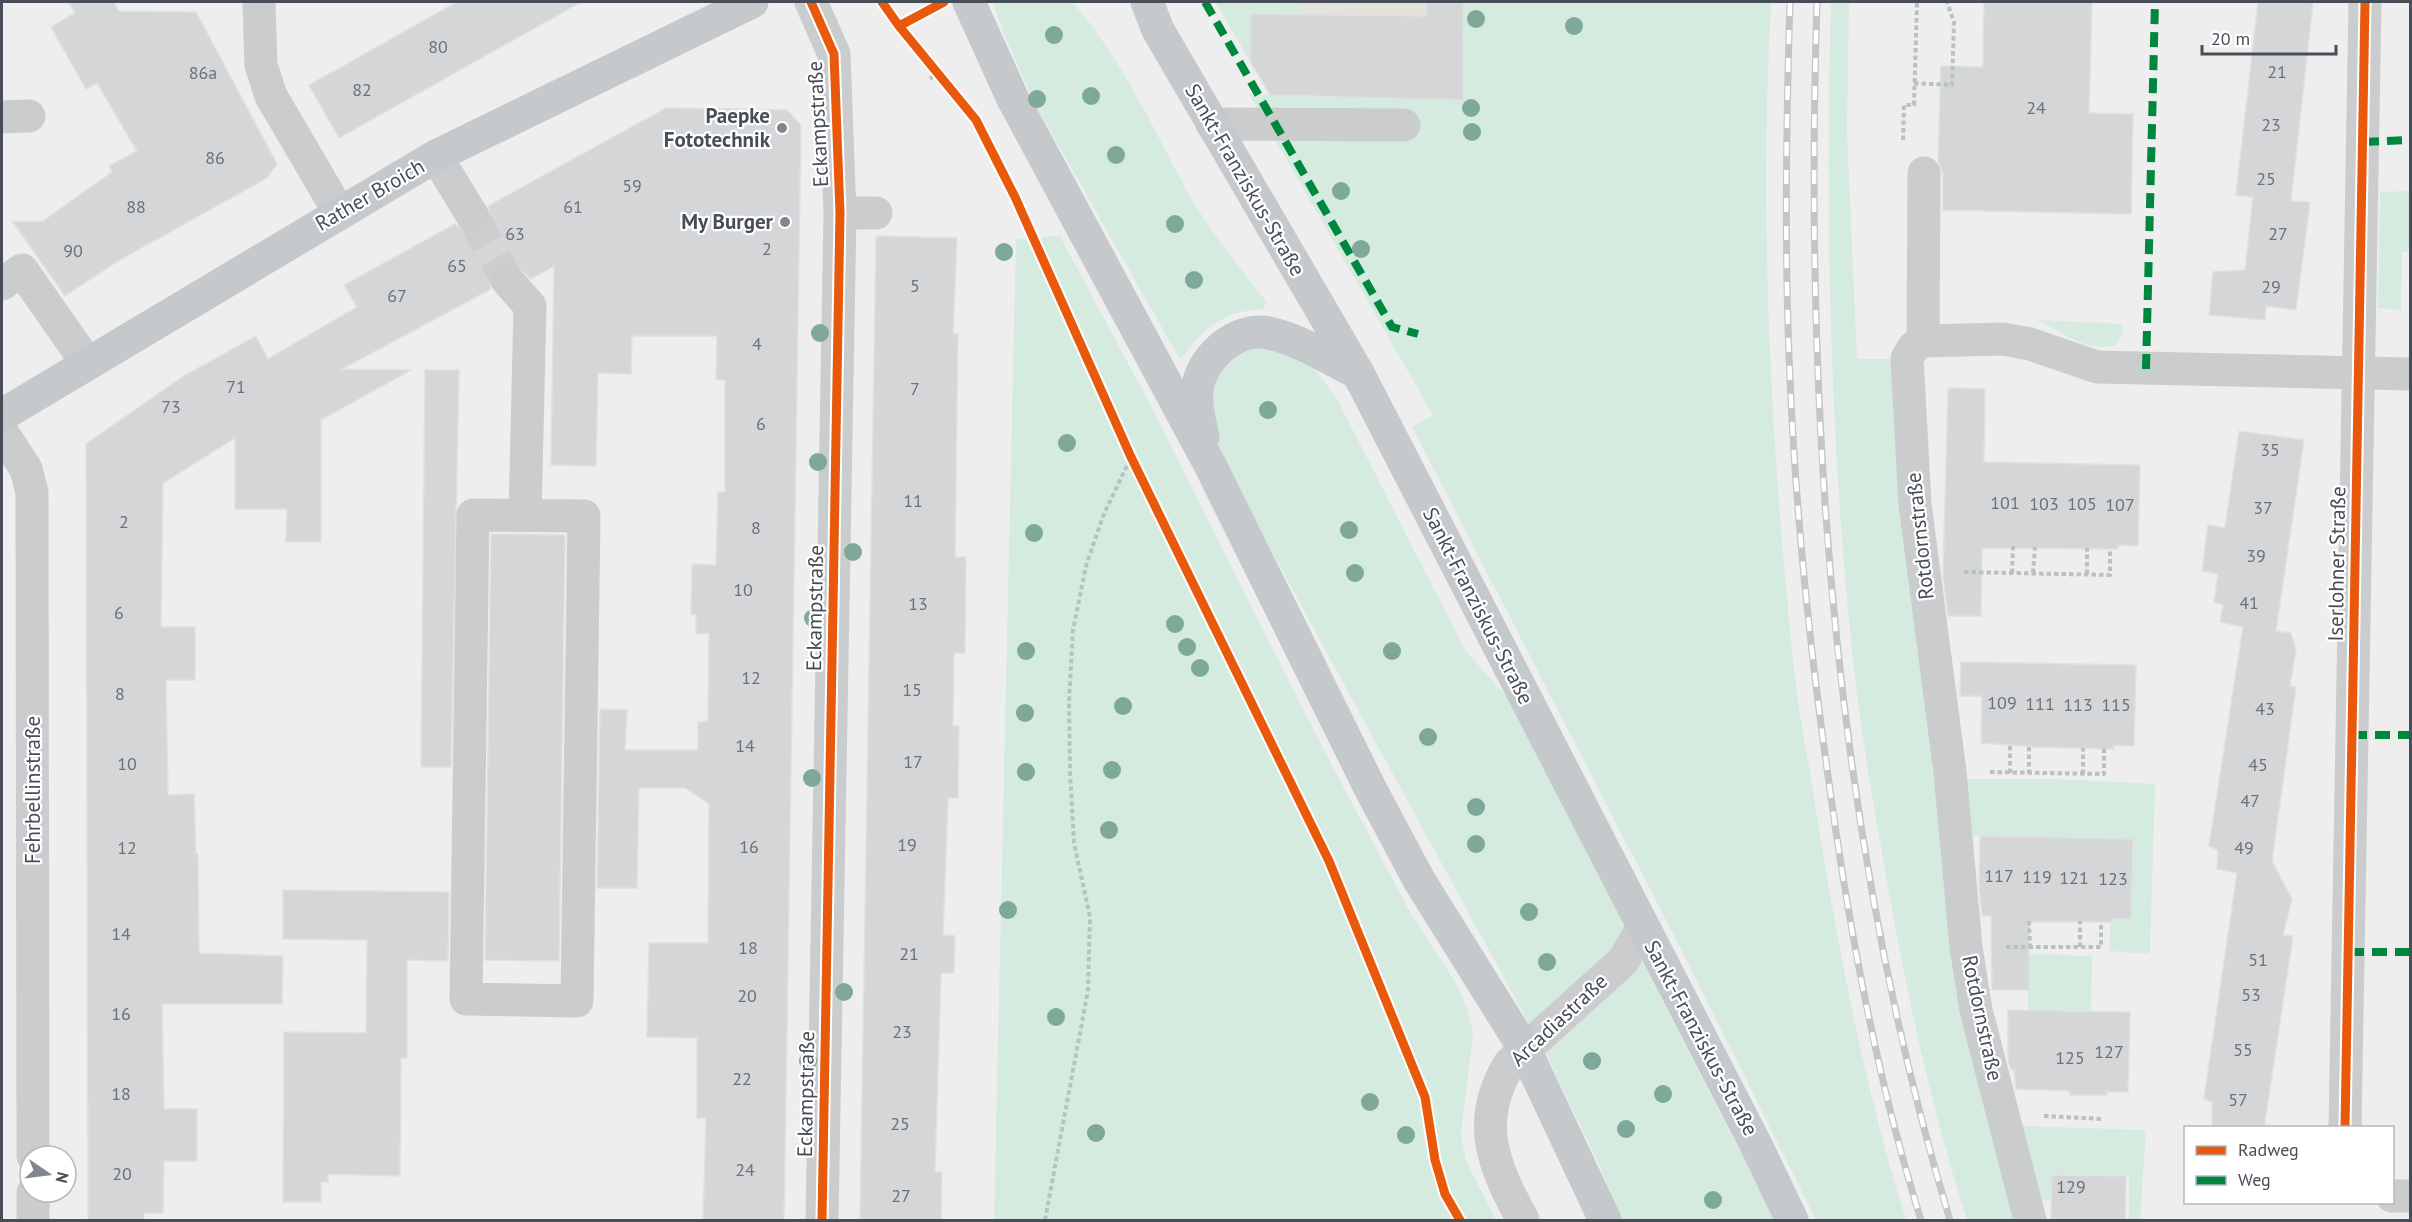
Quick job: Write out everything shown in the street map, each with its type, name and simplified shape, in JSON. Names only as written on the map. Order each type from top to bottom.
[{"type":"main road","name":"Rather Broich","points":[[2,416],[339,212],[436,156],[752,2]]},
{"type":"main road","points":[[1124,2],[1152,16]]},
{"type":"main road","points":[[967,8],[1012,97],[1210,465],[1371,790],[1419,880],[1525,1050],[1605,1221]]},
{"type":"main road","name":"Sankt-Franziskus-Straße","points":[[1152,16],[1212,124],[1358,373],[1755,1143],[1792,1221]]},
{"type":"main road","points":[[1210,465],[1196,392],[1200,375],[1210,357],[1231,341],[1248,333],[1267,333],[1305,346],[1358,373]]},
{"type":"street","points":[[259,2],[261,65],[271,96],[339,212]]},
{"type":"street","name":"Eckampstraße","points":[[811,2],[834,54],[840,213],[822,1221]]},
{"type":"street","name":"Iserlohner Straße","points":[[2346,1126],[2365,2]]},
{"type":"street","points":[[1212,124],[1404,125]]},
{"type":"street","points":[[436,156],[472,215]]},
{"type":"street","points":[[1924,173],[1923,340],[2003,339],[2030,344],[2097,367],[2410,374]]},
{"type":"street","points":[[840,213],[876,213]]},
{"type":"street","points":[[2,284],[22,270],[87,363]]},
{"type":"street","points":[[507,280],[530,306],[525,516]]},
{"type":"street","name":"Rotdornstraße","points":[[1923,340],[1914,347],[1907,358],[1915,504],[1950,772],[1966,946],[1976,1010],[2030,1221]]},
{"type":"street","name":"Fehrbellinstraße","points":[[2,432],[26,469],[32,492],[33,1144]]},
{"type":"street","points":[[473,515],[525,516],[584,516],[577,1001],[466,999],[473,515]]},
{"type":"street","name":"Arcadiastraße","points":[[1523,1221],[1498,1173],[1491,1153],[1489,1128],[1499,1081],[1510,1062],[1623,961],[1643,927]]},
{"type":"street","points":[[2394,1196],[2410,1196]]},
{"type":"street","points":[[33,1204],[33,1221]]},
{"type":"path","points":[[1917,2],[1914,83],[1952,85],[1954,21],[1947,2]]},
{"type":"path","points":[[930,79],[936,73]]},
{"type":"path","points":[[1045,1221],[1088,990],[1090,916],[1074,843],[1070,771],[1069,701],[1073,630],[1086,566],[1103,516],[1131,457]]},
{"type":"path","points":[[2012,573],[2013,546]]},
{"type":"path","points":[[2033,573],[2035,547]]},
{"type":"path","points":[[2087,548],[2087,574]]},
{"type":"path","points":[[1922,571],[2110,574],[2110,549]]},
{"type":"path","points":[[2010,746],[2010,773]]},
{"type":"path","points":[[2029,747],[2030,773]]},
{"type":"path","points":[[2083,748],[2083,774]]},
{"type":"path","points":[[1950,772],[2104,774],[2104,748]]},
{"type":"path","points":[[2030,921],[2030,947]]},
{"type":"path","points":[[2080,921],[2080,947]]},
{"type":"path","points":[[1966,946],[2101,947],[2101,922]]},
{"type":"path","points":[[2004,1115],[2102,1119]]},
{"type":"shaded area","points":[[1299,2],[1464,2],[1464,44],[1350,42],[1298,15]]},
{"type":"green space","points":[[993,2],[1072,2],[1107,47],[1122,71],[1199,212],[1267,302],[1263,309],[1238,313],[1217,322],[1199,337],[1183,357],[1179,358],[1034,102],[1003,32]]},
{"type":"green space","points":[[1215,2],[1299,2],[1298,15],[1251,14],[1250,61]]},
{"type":"green space","points":[[1464,2],[1671,2],[1671,9],[1672,2],[1771,2],[1766,168],[1769,336],[1779,503],[1794,669],[1824,862],[1843,965],[1877,1119],[1906,1220],[1816,1220],[1686,959],[1412,427],[1433,415],[1249,94],[1462,100]]},
{"type":"green space","points":[[1831,2],[1849,2],[1847,132],[1857,359],[1900,359],[2017,1220],[1967,1220],[1929,1086],[1909,996],[1863,741],[1839,502],[1831,336],[1829,86]]},
{"type":"green space","points":[[2410,191],[2410,252],[2402,252],[2401,310],[2378,308],[2380,192]]},
{"type":"green space","points":[[1060,236],[1144,393],[1328,758],[1410,912],[1457,985],[1468,1010],[1473,1034],[1461,1134],[1466,1161],[1496,1220],[994,1220],[1016,239]]},
{"type":"green space","points":[[2037,320],[2123,324],[2123,332],[2116,345],[2095,346],[2075,340]]},
{"type":"green space","points":[[1268,344],[1314,368],[1337,399],[1465,650],[1514,705],[1626,926],[1621,951],[1533,1031],[1211,440],[1211,378],[1223,359]]},
{"type":"green space","points":[[1965,779],[2059,779],[2155,784],[2150,954],[2109,951],[2111,919],[2133,839],[1970,836]]},
{"type":"green space","points":[[2029,954],[2092,956],[2091,1012],[2028,1021]]},
{"type":"green space","points":[[1631,958],[1643,963],[1775,1220],[1621,1220],[1599,1164],[1543,1048]]},
{"type":"green space","points":[[2022,1126],[2146,1130],[2140,1220],[2129,1220],[2129,1176],[2052,1175],[2052,1200],[2038,1199]]},
{"type":"building","points":[[69,2],[113,2],[119,11],[196,12],[277,164],[267,178],[118,261],[65,296],[13,222],[43,221],[112,172],[109,166],[137,151],[97,83],[86,89],[51,27],[75,13]]},
{"type":"building","points":[[457,2],[581,2],[339,138],[309,85]]},
{"type":"building","points":[[1426,2],[1463,2],[1463,100],[1270,95],[1250,61],[1251,14],[1426,16]]},
{"type":"building","points":[[1984,2],[2092,2],[2089,113],[2133,114],[2131,214],[1943,210],[1943,173],[1938,161],[1941,66],[1983,67]]},
{"type":"building","points":[[2258,2],[2313,2],[2291,201],[2310,202],[2296,310],[2266,306],[2265,320],[2209,315],[2213,272],[2245,270],[2253,197],[2236,195]]},
{"type":"building","points":[[666,108],[787,110],[801,125],[784,1221],[703,1221],[706,1118],[697,1118],[697,1038],[647,1037],[649,943],[708,943],[709,804],[685,788],[639,788],[637,888],[597,888],[600,709],[627,710],[625,750],[698,750],[698,722],[708,721],[709,633],[696,634],[696,614],[691,614],[692,564],[716,565],[718,492],[725,492],[725,380],[716,380],[717,336],[632,336],[631,374],[598,373],[596,466],[551,465],[554,266],[531,279],[513,262],[504,262],[495,266],[489,274],[491,289],[342,369],[411,370],[321,420],[321,542],[286,542],[287,509],[235,509],[235,438],[163,483],[161,627],[195,627],[195,680],[166,680],[168,795],[194,794],[196,854],[198,854],[199,953],[283,956],[282,1004],[162,1004],[164,1109],[197,1109],[197,1161],[164,1161],[163,1213],[144,1213],[144,1221],[88,1221],[86,444],[184,376],[256,336],[268,359],[357,307],[344,285],[455,224],[464,232],[472,234],[481,231],[489,223],[491,215],[488,206]]},
{"type":"building","points":[[876,236],[957,238],[953,334],[958,334],[955,557],[966,557],[965,653],[954,653],[953,726],[959,726],[958,798],[948,798],[943,935],[955,936],[954,973],[941,973],[935,1172],[942,1172],[941,1221],[860,1221]]},
{"type":"building","points":[[425,370],[459,370],[451,767],[421,767]]},
{"type":"building","points":[[1948,388],[1985,389],[1984,462],[2140,465],[2138,546],[2118,545],[2118,549],[1982,548],[1981,616],[1948,616],[1943,576]]},
{"type":"building","points":[[2239,431],[2304,440],[2276,631],[2291,633],[2296,650],[2290,686],[2296,687],[2272,861],[2292,899],[2283,935],[2293,936],[2264,1126],[2212,1126],[2212,1102],[2204,1098],[2237,873],[2217,869],[2218,850],[2209,846],[2243,627],[2220,622],[2223,605],[2214,602],[2218,574],[2202,571],[2208,525],[2225,528]]},
{"type":"building","points":[[491,534],[565,535],[559,961],[485,960]]},
{"type":"building","points":[[1961,662],[2136,665],[2134,746],[2114,745],[2114,749],[1981,743],[1982,696],[1960,696]]},
{"type":"building","points":[[1980,836],[2133,839],[2131,919],[2111,919],[2111,922],[2029,922],[2029,990],[1992,990],[1991,916],[1982,916],[1979,885]]},
{"type":"building","points":[[283,890],[449,892],[448,961],[407,960],[407,1058],[401,1058],[400,1176],[328,1174],[328,1182],[321,1182],[321,1202],[283,1202],[284,1032],[366,1033],[367,940],[283,939]]},
{"type":"building","points":[[2008,1010],[2130,1012],[2128,1092],[2107,1092],[2107,1095],[2070,1095],[2070,1091],[2016,1089],[2014,1070],[2011,1070],[2008,1060]]},
{"type":"building","points":[[2052,1175],[2126,1176],[2125,1221],[2051,1221]]},
{"type":"tunnel","points":[[472,215],[507,280]]},
{"type":"railway","points":[[1790,2],[1786,190],[1788,332],[1796,484],[1811,641],[1847,904],[1867,1011],[1892,1116],[1921,1220]]},
{"type":"railway","points":[[1817,2],[1814,154],[1816,308],[1822,462],[1834,617],[1853,770],[1878,922],[1910,1073],[1950,1220]]},
{"type":"marked path","points":[[1205,2],[1392,327],[1418,334]]},
{"type":"marked path","points":[[2146,369],[2155,2]]},
{"type":"marked path","points":[[2364,142],[2410,140]]},
{"type":"marked path","points":[[2352,735],[2410,735]]},
{"type":"marked path","points":[[2349,952],[2410,952]]},
{"type":"cycle path","points":[[811,2],[834,54],[840,213],[822,1220]]},
{"type":"cycle path","points":[[882,2],[899,26],[944,2]]},
{"type":"cycle path","points":[[2345,1126],[2365,2]]},
{"type":"cycle path","points":[[899,26],[976,120],[1015,197],[1131,457],[1329,861],[1425,1097],[1435,1160],[1445,1194],[1460,1220]]},
{"type":"place","name":"Paepke Fototechnik","points":[[782,128]]},
{"type":"place","name":"My Burger","points":[[785,222]]}]
